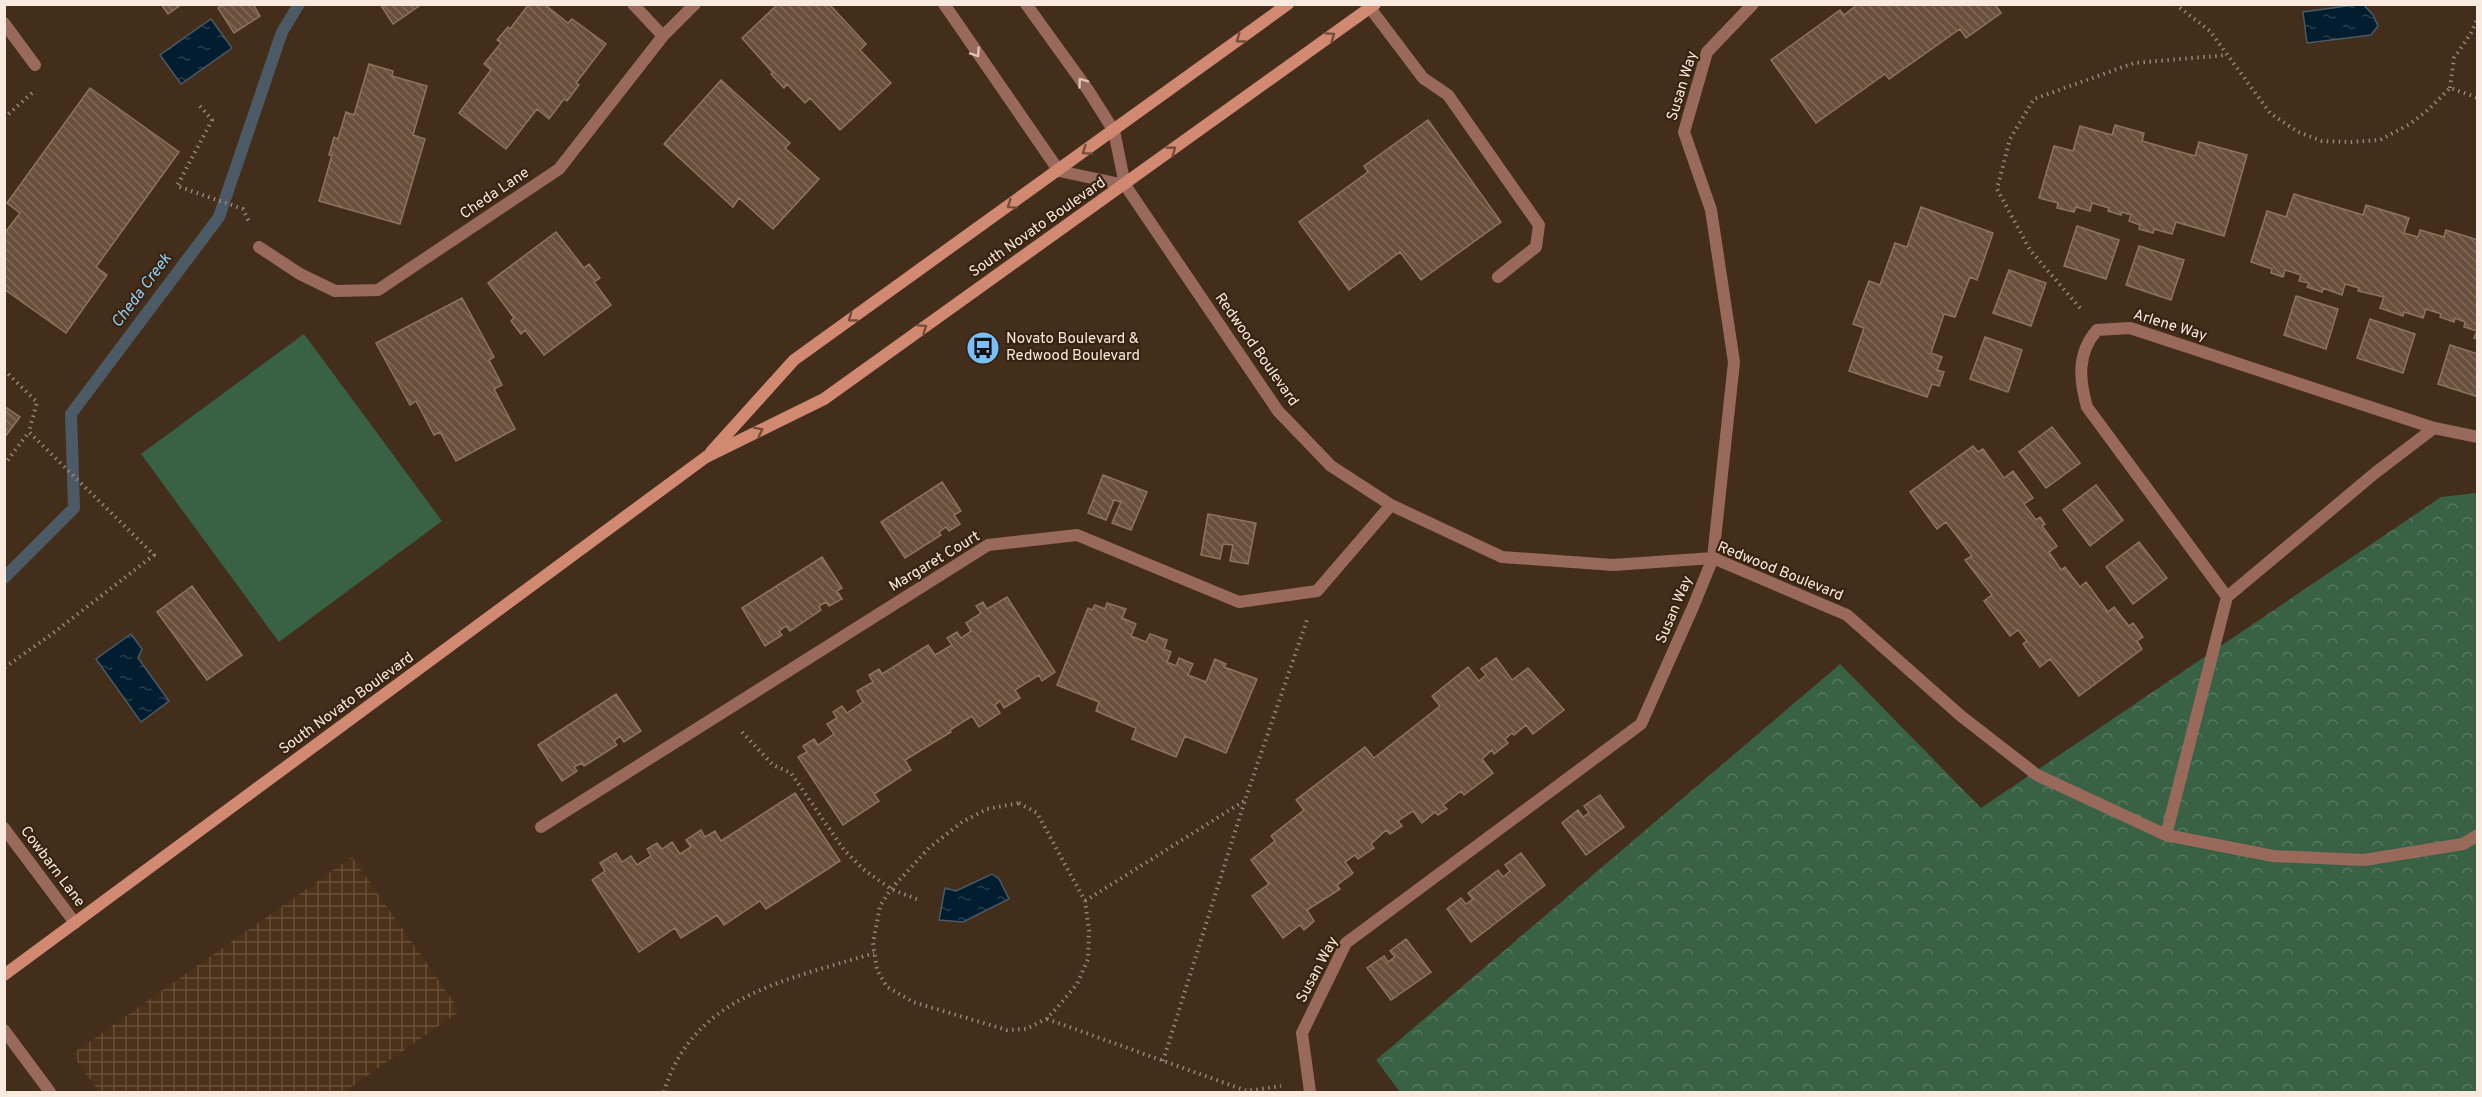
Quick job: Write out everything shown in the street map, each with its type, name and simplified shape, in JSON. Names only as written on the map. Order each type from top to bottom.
[{"type":"main road","name":"South Novato Boulevard","points":[[706,457],[794,360],[1288,4]]},
{"type":"main road","name":"South Novato Boulevard","points":[[4,975],[706,457],[824,399],[1373,6]]},
{"type":"street","points":[[633,4],[663,36]]},
{"type":"street","name":"Cheda Lane","points":[[259,247],[300,274],[335,291],[378,290],[559,169],[663,36],[695,4]]},
{"type":"street","points":[[944,4],[1031,134],[1059,171],[1125,185]]},
{"type":"street","name":"Redwood Boulevard","points":[[1026,4],[1088,90],[1114,131],[1125,185],[1278,411],[1331,466],[1391,505],[1502,557],[1613,565],[1713,558],[1847,615],[1961,716],[2037,775],[2166,835],[2273,856],[2364,860],[2463,844],[2478,835]]},
{"type":"street","name":"Susan Way","points":[[1309,1087],[1302,1033],[1346,943],[1641,724],[1713,558],[1734,362],[1711,210],[1684,132],[1707,52],[1753,4]]},
{"type":"street","points":[[1373,6],[1423,78],[1448,95],[1539,225],[1536,247],[1498,277]]},
{"type":"street","points":[[4,23],[35,65]]},
{"type":"street","name":"Arlene Way","points":[[2097,330],[2130,328],[2434,428],[2478,437]]},
{"type":"street","points":[[2097,330],[2089,339],[2083,354],[2080,381],[2087,407],[2227,597]]},
{"type":"street","points":[[2166,835],[2227,597],[2375,473],[2434,428]]},
{"type":"street","points":[[1317,591],[1391,505]]},
{"type":"street","name":"Margaret Court","points":[[541,827],[988,545],[1077,535],[1239,602],[1317,591]]},
{"type":"street","name":"Cowbarn Lane","points":[[4,828],[75,923]]},
{"type":"street","points":[[4,1030],[50,1092]]},
{"type":"path","points":[[2175,4],[2210,31],[2270,113],[2298,132],[2322,141],[2380,140],[2410,124],[2429,110],[2450,88],[2454,58],[2478,18]]},
{"type":"path","points":[[2097,330],[2030,250],[1997,189],[2010,139],[2034,99],[2134,63],[2226,55]]},
{"type":"path","points":[[4,118],[32,95],[35,65]]},
{"type":"path","points":[[2450,88],[2478,98]]},
{"type":"path","points":[[200,106],[212,120],[177,186],[243,208]]},
{"type":"path","points":[[4,370],[37,402],[29,432],[4,465]]},
{"type":"path","points":[[4,668],[154,555],[29,432]]},
{"type":"path","points":[[1163,1061],[1245,800],[1317,591]]},
{"type":"path","points":[[723,712],[773,765],[791,773],[844,850],[863,869],[891,889],[919,900]]},
{"type":"path","points":[[1085,901],[1245,800]]},
{"type":"path","points":[[1019,803],[1037,813],[1085,901],[1089,930],[1088,959],[1077,984],[1046,1019],[1026,1029],[1007,1029],[914,1002],[887,987],[877,970],[873,943],[880,906],[891,889],[929,848],[962,822],[987,809],[1019,803]]},
{"type":"path","points":[[664,1092],[671,1069],[694,1033],[727,1006],[767,987],[874,953]]},
{"type":"path","points":[[1046,1019],[1247,1091],[1309,1087]]},
{"type":"shaded area","points":[[352,857],[460,1011],[344,1092],[99,1092],[72,1054]]},
{"type":"green space","points":[[304,334],[442,521],[279,642],[141,454]]},
{"type":"green space","points":[[2477,493],[2477,1092],[1400,1092],[1376,1060],[1840,664],[1981,808],[2441,497]]},
{"type":"water","points":[[2364,5],[2373,15],[2378,26],[2371,35],[2307,43],[2303,12]]},
{"type":"water","points":[[211,19],[232,48],[181,84],[160,55]]},
{"type":"water","points":[[131,634],[142,649],[138,658],[169,701],[141,722],[96,659]]},
{"type":"water","points":[[992,874],[999,879],[1009,899],[963,922],[939,920],[945,888],[956,891]]},
{"type":"building","points":[[161,4],[182,4],[168,14]]},
{"type":"building","points":[[224,4],[253,4],[260,16],[234,33],[218,8]]},
{"type":"building","points":[[380,4],[422,4],[393,24]]},
{"type":"building","points":[[529,4],[544,4],[568,23],[572,19],[606,44],[576,83],[579,85],[567,101],[564,99],[549,119],[537,109],[506,149],[459,113],[491,70],[484,64],[501,43],[497,40],[508,27],[510,29]]},
{"type":"building","points":[[778,4],[829,4],[866,44],[860,50],[891,83],[840,130],[810,98],[805,103],[787,84],[784,88],[742,38]]},
{"type":"building","points":[[1858,4],[1995,4],[2001,13],[1966,38],[1960,29],[1889,79],[1885,74],[1816,123],[1771,60],[1840,10],[1844,15]]},
{"type":"building","points":[[369,64],[393,71],[392,76],[427,86],[413,135],[425,139],[400,224],[319,201],[332,155],[329,155],[334,137],[338,139],[346,112],[354,115]]},
{"type":"building","points":[[721,80],[790,143],[785,148],[819,179],[773,229],[739,198],[733,207],[664,144]]},
{"type":"building","points":[[90,88],[179,152],[96,267],[107,275],[66,333],[4,289],[4,234],[20,213],[7,203]]},
{"type":"building","points":[[1428,120],[1501,222],[1421,280],[1400,252],[1349,290],[1299,222],[1368,172],[1364,166]]},
{"type":"building","points":[[2115,125],[2144,133],[2142,141],[2195,156],[2199,142],[2247,155],[2224,236],[2176,222],[2172,234],[2154,229],[2153,233],[2139,229],[2140,225],[2129,221],[2131,215],[2108,211],[2109,208],[2092,203],[2090,211],[2076,207],[2074,212],[2057,208],[2058,203],[2039,198],[2054,146],[2073,151],[2080,126],[2112,135]]},
{"type":"building","points":[[2294,194],[2363,215],[2366,205],[2409,218],[2404,233],[2418,237],[2420,230],[2444,237],[2446,230],[2478,240],[2478,339],[2474,338],[2477,331],[2464,327],[2465,322],[2455,318],[2454,322],[2426,309],[2423,318],[2404,312],[2403,316],[2380,308],[2384,297],[2358,291],[2359,288],[2345,284],[2342,295],[2323,288],[2322,292],[2307,287],[2309,283],[2299,281],[2301,275],[2285,270],[2283,277],[2271,273],[2272,269],[2251,262],[2267,211],[2286,217]]},
{"type":"building","points":[[1921,207],[1993,233],[1977,280],[1970,277],[1955,317],[1944,314],[1931,353],[1942,357],[1937,370],[1944,372],[1939,386],[1932,384],[1927,397],[1849,371],[1864,328],[1853,324],[1869,281],[1880,285],[1895,243],[1907,247]]},
{"type":"building","points":[[2077,226],[2119,240],[2106,279],[2064,266]]},
{"type":"building","points":[[556,232],[584,268],[589,264],[600,278],[594,282],[611,305],[544,355],[525,330],[521,334],[511,321],[514,318],[488,283]]},
{"type":"building","points":[[2139,246],[2184,260],[2171,300],[2126,285]]},
{"type":"building","points":[[2009,270],[2046,283],[2031,326],[1993,313]]},
{"type":"building","points":[[2296,296],[2338,309],[2326,349],[2284,335]]},
{"type":"building","points":[[462,298],[494,357],[489,360],[502,385],[494,389],[515,429],[456,461],[440,432],[434,435],[416,401],[410,405],[376,343]]},
{"type":"building","points":[[2370,319],[2415,334],[2403,373],[2357,358]]},
{"type":"building","points":[[1985,337],[2022,350],[2008,392],[1970,379]]},
{"type":"building","points":[[2450,345],[2478,354],[2478,397],[2438,384]]},
{"type":"building","points":[[4,406],[20,417],[4,438]]},
{"type":"building","points":[[2052,427],[2080,463],[2046,488],[2019,452]]},
{"type":"building","points":[[1973,446],[1978,452],[1983,449],[2004,478],[2013,471],[2033,498],[2024,504],[2036,520],[2040,517],[2045,524],[2042,526],[2057,546],[2049,552],[2061,570],[2065,567],[2080,587],[2086,582],[2108,612],[2114,607],[2129,626],[2133,623],[2143,637],[2137,641],[2142,649],[2079,696],[2050,659],[2040,667],[2023,644],[2027,641],[2018,630],[2010,636],[1984,601],[1992,595],[1965,560],[1972,556],[1946,522],[1937,529],[1910,492]]},
{"type":"building","points":[[1103,475],[1147,492],[1131,530],[1112,523],[1121,502],[1114,500],[1106,520],[1088,513]]},
{"type":"building","points":[[942,482],[961,511],[954,515],[960,524],[949,531],[946,527],[939,532],[941,535],[905,558],[881,522]]},
{"type":"building","points":[[2096,485],[2123,520],[2090,546],[2063,510]]},
{"type":"building","points":[[1208,514],[1256,523],[1248,564],[1230,561],[1233,545],[1223,544],[1220,559],[1201,555]]},
{"type":"building","points":[[2139,542],[2167,578],[2133,604],[2106,567]]},
{"type":"building","points":[[822,557],[842,588],[837,591],[842,599],[829,606],[826,602],[819,606],[821,610],[790,631],[786,626],[779,631],[782,635],[765,646],[742,608]]},
{"type":"building","points":[[192,586],[242,655],[207,680],[157,612]]},
{"type":"building","points":[[1007,597],[1055,672],[1042,681],[1039,675],[1015,690],[1020,698],[1004,708],[1000,701],[995,705],[1000,713],[979,727],[972,716],[950,730],[951,732],[905,760],[911,770],[874,794],[879,801],[843,825],[798,757],[807,752],[803,746],[814,739],[818,745],[834,734],[827,724],[837,718],[833,712],[842,706],[847,713],[863,702],[857,691],[873,682],[869,675],[879,669],[882,674],[928,645],[935,655],[952,645],[947,638],[957,632],[961,638],[971,631],[966,623],[981,613],[976,606],[983,602],[987,609]]},
{"type":"building","points":[[1107,603],[1126,609],[1122,618],[1136,624],[1131,636],[1146,642],[1150,634],[1167,640],[1164,649],[1171,652],[1167,662],[1176,666],[1179,658],[1193,664],[1188,675],[1206,682],[1215,659],[1226,664],[1224,667],[1257,679],[1226,753],[1185,736],[1176,757],[1132,739],[1136,728],[1096,711],[1099,702],[1057,685],[1088,608],[1092,610],[1095,605],[1105,609]]},
{"type":"building","points":[[1496,658],[1512,680],[1528,668],[1564,710],[1533,734],[1526,725],[1514,735],[1512,733],[1505,739],[1508,743],[1494,754],[1492,750],[1482,759],[1493,773],[1464,795],[1461,791],[1443,805],[1447,809],[1438,815],[1435,812],[1422,823],[1413,811],[1398,821],[1402,826],[1390,834],[1386,830],[1371,844],[1374,848],[1358,859],[1355,855],[1345,862],[1353,873],[1337,885],[1340,889],[1307,910],[1314,921],[1304,930],[1300,925],[1283,938],[1252,896],[1269,884],[1251,860],[1275,841],[1271,836],[1304,810],[1296,800],[1365,747],[1374,758],[1440,706],[1432,696],[1468,667],[1479,681],[1486,675],[1481,669]]},
{"type":"building","points":[[616,694],[641,731],[624,742],[620,736],[614,741],[617,745],[584,766],[582,763],[574,767],[577,771],[562,781],[538,745]]},
{"type":"building","points":[[795,793],[840,861],[766,909],[760,901],[724,925],[717,915],[681,938],[675,928],[639,952],[592,880],[605,871],[600,863],[616,853],[622,862],[631,856],[637,865],[651,856],[647,849],[657,843],[662,849],[672,842],[680,854],[691,847],[686,840],[701,830],[705,837],[715,831],[721,841]]},
{"type":"building","points":[[1600,795],[1624,827],[1586,855],[1562,823],[1578,810],[1583,817],[1589,813],[1584,806]]},
{"type":"building","points":[[1521,853],[1545,885],[1471,942],[1447,909],[1461,898],[1466,904],[1473,899],[1468,893],[1498,870],[1503,877],[1510,871],[1505,865]]},
{"type":"building","points":[[1406,939],[1431,972],[1391,1000],[1367,968],[1384,956],[1388,962],[1395,957],[1390,951]]},
{"type":"waterway","name":"Cheda Creek","points":[[4,578],[74,508],[71,414],[219,217],[282,32],[299,4]]},
{"type":"place","name":"Novato Boulevard & Redwood Boulevard","points":[[983,348]]}]
